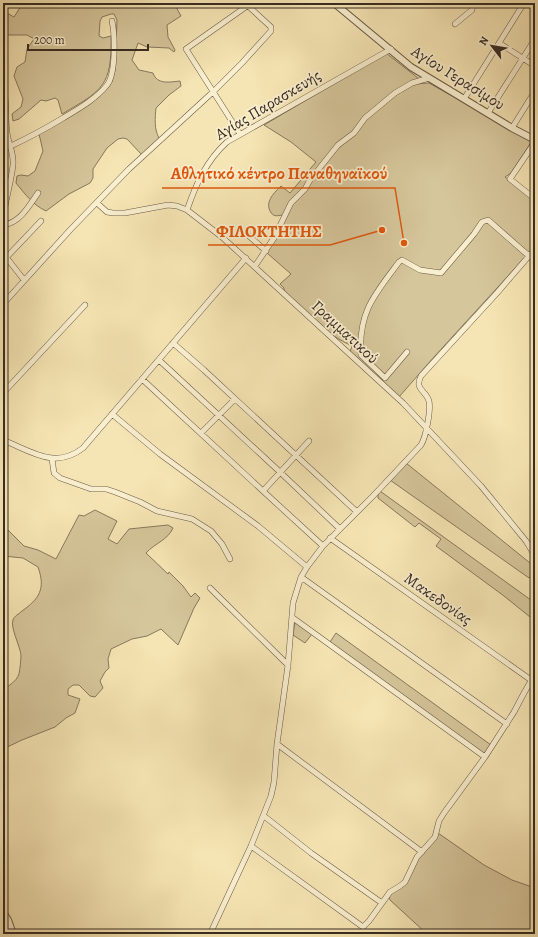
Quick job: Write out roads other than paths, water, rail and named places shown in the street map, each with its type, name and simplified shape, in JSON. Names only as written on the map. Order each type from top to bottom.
[{"type":"street","name":"Αγίου Γερασίμου","points":[[334,3],[411,67],[535,141]]},
{"type":"street","points":[[455,24],[472,10],[473,3]]},
{"type":"street","points":[[464,99],[524,3]]},
{"type":"street","points":[[3,304],[128,169],[214,91],[272,30],[271,27],[246,4],[186,48],[186,51],[214,91],[240,134]]},
{"type":"street","points":[[11,146],[33,136],[84,105],[107,85],[112,73],[114,32],[112,21]]},
{"type":"street","points":[[488,113],[535,40]]},
{"type":"street","points":[[499,43],[535,66]]},
{"type":"street","name":"Αγίας Παρασκευής","points":[[187,210],[197,181],[206,165],[218,150],[227,142],[391,49]]},
{"type":"street","points":[[255,266],[274,238],[291,203],[305,189],[310,180],[338,145],[354,133],[365,118],[395,92],[412,83],[429,78]]},
{"type":"street","points":[[3,86],[8,137],[14,164],[3,219]]},
{"type":"street","points":[[512,128],[535,91]]},
{"type":"street","points":[[535,141],[510,179],[535,199]]},
{"type":"street","points":[[3,225],[9,225],[21,216],[38,193]]},
{"type":"street","name":"Γραμματικού","points":[[97,203],[107,212],[113,213],[125,213],[168,205],[177,206],[187,210],[222,237],[389,390],[481,486],[526,541],[535,556]]},
{"type":"street","points":[[407,352],[385,378],[361,355],[360,340],[367,310],[372,299],[399,262],[402,260],[406,261],[420,270],[441,273],[474,234],[482,222],[488,220],[529,256]]},
{"type":"street","points":[[5,259],[41,221]]},
{"type":"street","points":[[249,236],[266,251]]},
{"type":"street","points":[[3,243],[5,259],[24,280]]},
{"type":"street","points":[[218,934],[211,932],[264,816],[274,782],[293,618],[293,603],[301,578],[307,567],[330,538],[357,512],[423,441],[427,429],[429,401],[419,387],[418,382],[421,376],[535,249]]},
{"type":"street","points":[[3,440],[52,459],[74,455],[83,448],[246,258]]},
{"type":"street","points":[[3,393],[85,305]]},
{"type":"street","points":[[173,343],[297,455],[357,512]]},
{"type":"street","points":[[159,360],[340,529]]},
{"type":"street","points":[[142,379],[323,546]]},
{"type":"street","points":[[201,433],[235,399]]},
{"type":"street","points":[[112,414],[160,454],[258,526],[307,567]]},
{"type":"street","points":[[263,491],[309,442]]},
{"type":"street","points":[[52,459],[54,473],[60,478],[91,489],[106,489],[157,511],[192,519],[211,531],[222,544],[230,559]]},
{"type":"street","name":"Μακεδονίας","points":[[330,538],[531,680]]},
{"type":"street","points":[[301,578],[507,724]]},
{"type":"street","points":[[210,588],[288,665]]},
{"type":"street","points":[[293,618],[485,757]]},
{"type":"street","points":[[251,846],[363,927],[390,892],[404,882],[412,864],[435,837],[439,821],[507,724],[535,674]]},
{"type":"street","points":[[278,744],[422,852]]},
{"type":"street","points":[[264,816],[311,853],[382,903]]},
{"type":"street","points":[[3,912],[8,920],[13,934]]},
{"type":"place","name":"ΦΙΛΟΚΤΗΤΗΣ","points":[[382,230]]},
{"type":"place","name":"Αθλητικό κέντρο Παναθηναϊκού","points":[[404,243]]}]
